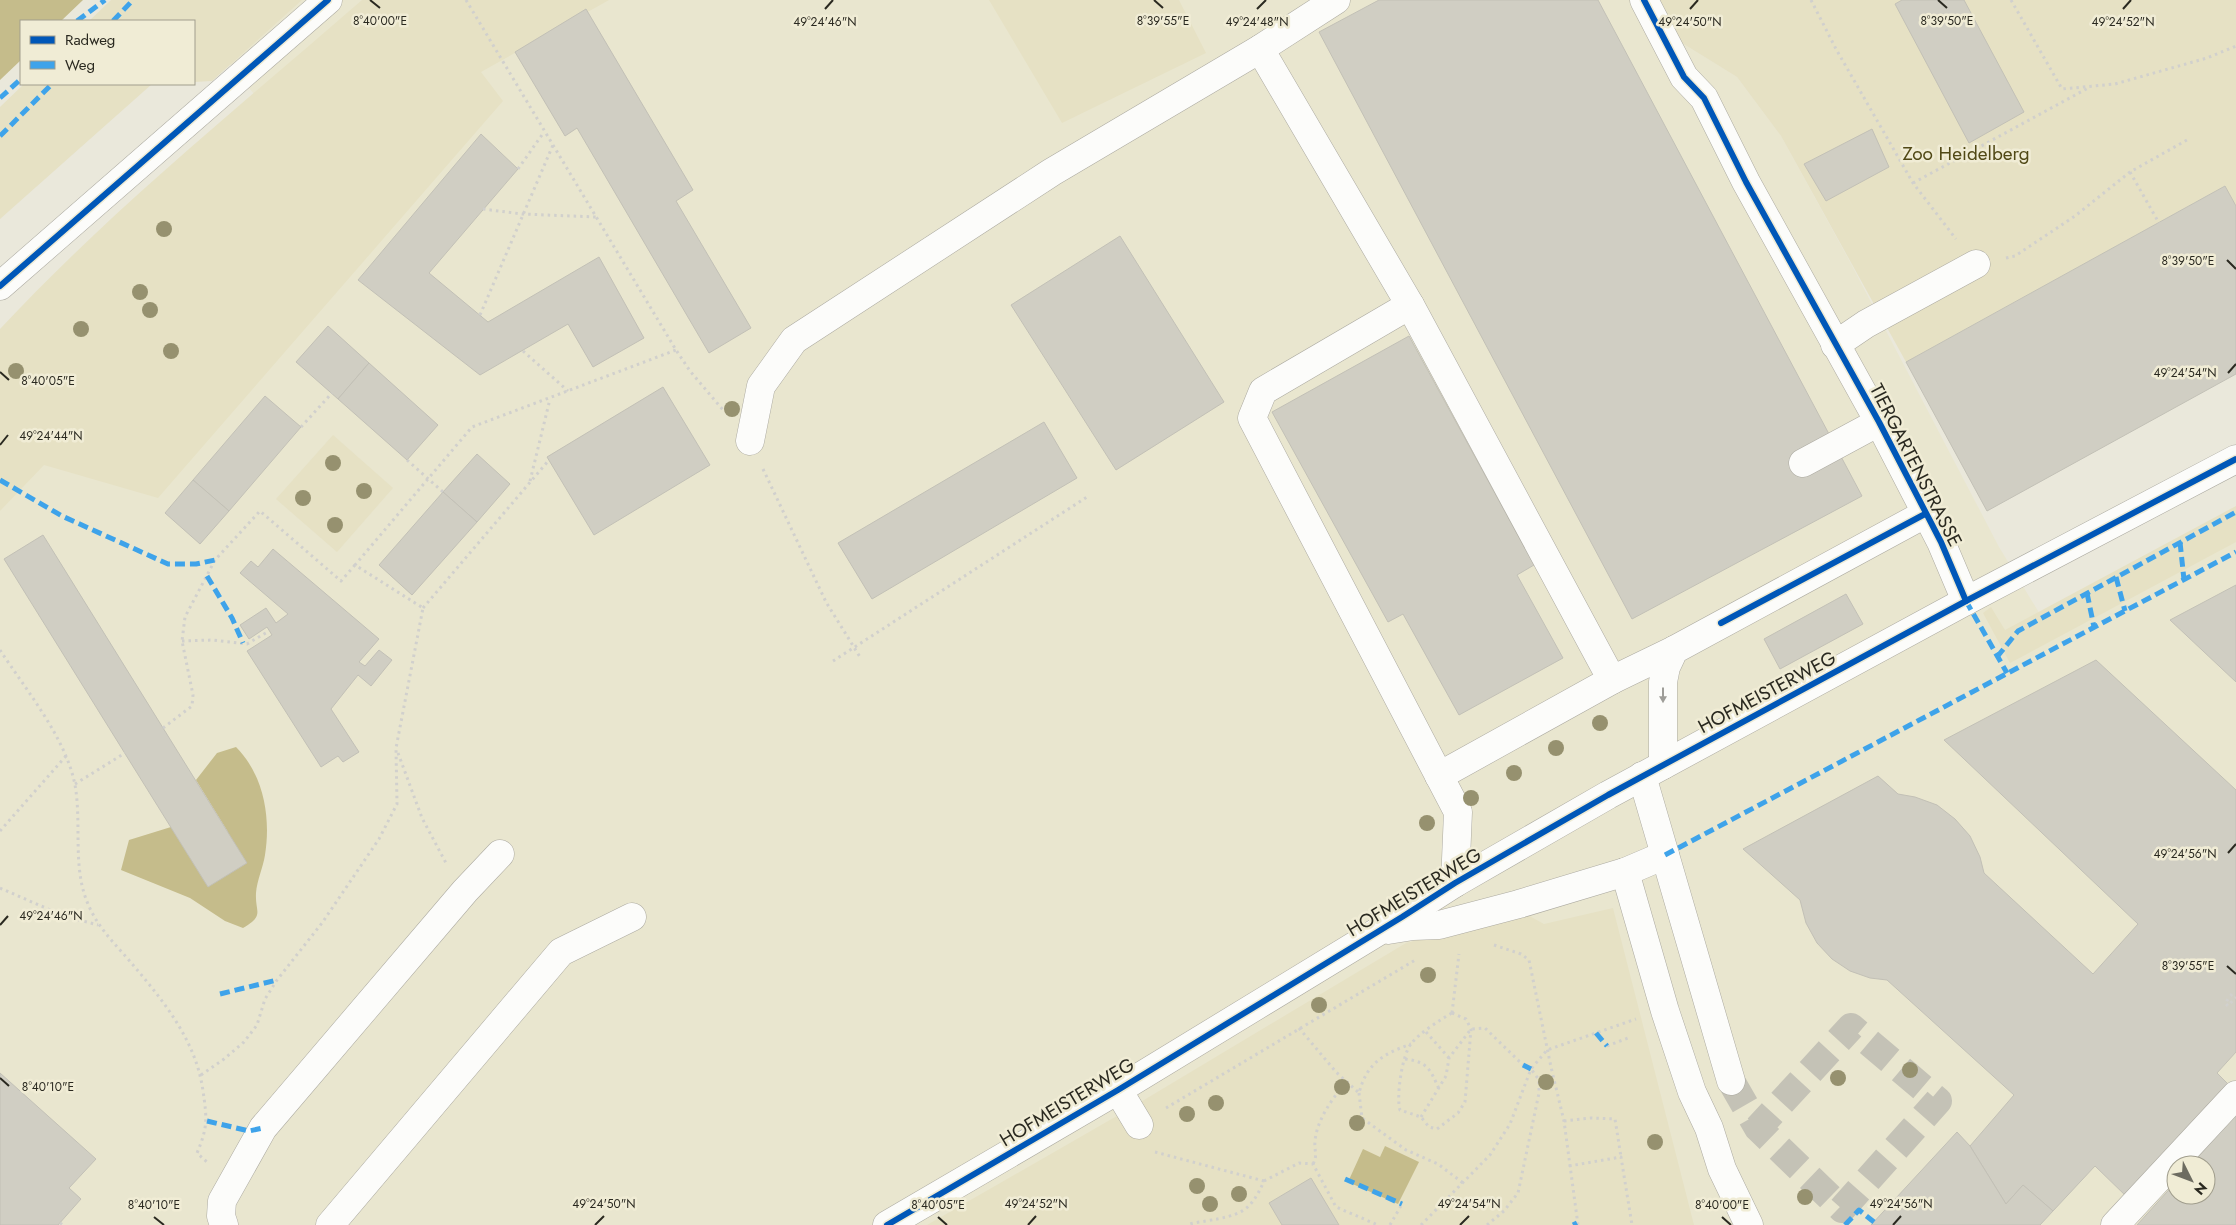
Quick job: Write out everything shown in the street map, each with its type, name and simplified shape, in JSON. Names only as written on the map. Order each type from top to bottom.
[{"type":"street","points":[[0,286],[328,0]]},
{"type":"street","points":[[750,441],[760,386],[794,340],[1052,172],[1260,49],[1336,0]]},
{"type":"street","name":"TIERGARTENSTRASSE","points":[[1644,0],[1684,77],[1704,98],[1746,182],[1879,422],[1941,542],[1966,602]]},
{"type":"street","points":[[1260,49],[1410,305],[1612,680]]},
{"type":"street","points":[[1835,345],[1866,324],[1976,264]]},
{"type":"street","points":[[1410,305],[1263,391],[1252,418],[1458,812],[1455,883]]},
{"type":"street","points":[[1803,463],[1879,422]]},
{"type":"street","points":[[1966,602],[2236,459]]},
{"type":"street","points":[[1439,776],[1612,680],[1674,650],[1925,514]]},
{"type":"street","name":"HOFMEISTERWEG","points":[[887,1225],[1118,1090],[1455,883],[1652,770],[1904,637],[1966,602]]},
{"type":"street","points":[[1674,650],[1666,667],[1663,682],[1652,770],[1665,855],[1731,1081]]},
{"type":"street","points":[[224,1225],[221,1216],[222,1201],[264,1128],[465,891],[500,854]]},
{"type":"street","points":[[1378,932],[1414,926],[1439,925],[1519,904],[1625,872],[1665,855]]},
{"type":"street","points":[[1625,872],[1665,1011],[1692,1092],[1709,1128],[1722,1169],[1750,1225]]},
{"type":"street","points":[[330,1225],[561,952],[632,917]]},
{"type":"street","points":[[1118,1090],[1139,1125]]},
{"type":"street","points":[[2115,1225],[2236,1095]]},
{"type":"path","points":[[466,0],[676,350],[690,371],[750,441],[826,602],[860,657]]},
{"type":"path","points":[[1812,0],[1836,49],[1913,183],[1976,264],[2015,256],[2075,216],[2130,172],[2187,140]]},
{"type":"path","points":[[2012,0],[2062,89],[2115,84],[2207,58],[2236,46]]},
{"type":"path","points":[[1913,183],[2093,86]]},
{"type":"path","points":[[518,169],[544,132]]},
{"type":"path","points":[[480,315],[553,145]]},
{"type":"path","points":[[2130,172],[2159,223]]},
{"type":"path","points":[[483,208],[522,214],[597,217]]},
{"type":"path","points":[[163,728],[192,706],[193,694],[182,641],[185,616],[216,560],[260,511],[340,581],[472,427],[676,350]]},
{"type":"path","points":[[522,351],[568,391]]},
{"type":"path","points":[[301,427],[332,393]]},
{"type":"path","points":[[530,482],[550,398]]},
{"type":"path","points":[[407,460],[443,492]]},
{"type":"path","points":[[201,1075],[224,1060],[244,1042],[257,1025],[265,999],[277,980],[322,923],[379,839],[398,804],[396,748],[423,608],[549,460]]},
{"type":"path","points":[[833,661],[1087,497]]},
{"type":"path","points":[[355,565],[423,608]]},
{"type":"path","points":[[182,641],[213,640],[247,644],[270,631]]},
{"type":"path","points":[[0,650],[66,756],[75,784],[79,826],[80,875],[88,903],[99,926],[160,998],[190,1044],[201,1075],[207,1121],[204,1138],[197,1153],[230,1185]]},
{"type":"path","points":[[396,748],[422,818],[444,860],[465,891]]},
{"type":"path","points":[[75,784],[125,753]]},
{"type":"path","points":[[0,831],[66,756]]},
{"type":"path","points":[[0,888],[64,916],[99,926]]},
{"type":"path","points":[[1490,944],[1521,954],[1529,960],[1547,1050],[1564,1121],[1578,1225]]},
{"type":"path","points":[[1452,1014],[1460,949]]},
{"type":"path","points":[[1264,1181],[1155,1151],[1139,1125],[1422,956]]},
{"type":"path","points":[[2232,994],[2224,1003],[2228,1006],[2236,997]]},
{"type":"path","points":[[1411,1044],[1405,1059],[1397,1100],[1400,1110],[1421,1117],[1429,1127],[1437,1130],[1458,1113],[1465,1102],[1471,1028],[1466,1019],[1452,1014],[1435,1023],[1411,1044],[1392,1050],[1372,1066],[1363,1077],[1359,1093],[1362,1118],[1406,1150],[1438,1164],[1463,1183]]},
{"type":"path","points":[[1421,1225],[1490,1155],[1510,1124],[1531,1069],[1547,1050],[1642,1016]]},
{"type":"path","points":[[1299,1028],[1346,1082],[1359,1093]]},
{"type":"path","points":[[1421,1117],[1446,1076],[1449,1058],[1471,1028]]},
{"type":"path","points":[[1471,1028],[1485,1028],[1523,1064]]},
{"type":"path","points":[[1426,1032],[1449,1058]]},
{"type":"path","points":[[1607,1046],[1628,1038]]},
{"type":"path","points":[[1405,1059],[1418,1061],[1426,1065],[1439,1089]]},
{"type":"path","points":[[1487,1225],[1504,1211],[1518,1193],[1539,1093],[1539,1080],[1531,1069]]},
{"type":"path","points":[[1313,1164],[1316,1157],[1315,1141],[1321,1122],[1331,1100],[1346,1082]]},
{"type":"path","points":[[1564,1121],[1591,1118],[1615,1119],[1632,1225]]},
{"type":"path","points":[[1569,1166],[1621,1157]]},
{"type":"path","points":[[1187,1225],[1243,1211],[1256,1200],[1264,1181],[1300,1163],[1313,1164]]},
{"type":"path","points":[[1313,1164],[1336,1207],[1378,1225]]},
{"type":"path","points":[[1390,1225],[1402,1204]]},
{"type":"shaded area","points":[[0,0],[83,0],[62,20],[20,20],[20,61],[0,80]]},
{"type":"shaded area","points":[[266,0],[1657,0],[1682,43],[1737,77],[1781,136],[1849,260],[1999,547],[2049,629],[2236,520],[2236,1225],[0,1225],[0,336],[258,99],[212,42]]},
{"type":"shaded area","points":[[236,747],[246,758],[259,784],[266,812],[267,826],[265,855],[256,893],[257,916],[250,924],[243,928],[225,921],[190,898],[121,870],[129,840],[171,827],[189,856],[228,832],[196,780],[217,753]]},
{"type":"shaded area","points":[[1385,1146],[1419,1162],[1398,1204],[1348,1182],[1363,1149],[1380,1157]]},
{"type":"green space","points":[[111,0],[302,0],[212,81],[195,82],[195,20],[90,20]]},
{"type":"green space","points":[[362,0],[609,0],[481,72],[503,101],[158,498],[44,465],[0,511],[0,329],[86,242],[176,160]]},
{"type":"green space","points":[[989,0],[1179,0],[1206,53],[1062,123]]},
{"type":"green space","name":"Zoo Heidelberg","points":[[1657,0],[2236,0],[2236,206],[2225,186],[1906,362],[1781,136],[1737,77],[1682,43]]},
{"type":"green space","points":[[23,85],[151,85],[0,219],[0,107]]},
{"type":"green space","points":[[333,435],[393,488],[337,552],[276,499]]},
{"type":"green space","points":[[2236,506],[2236,542],[2010,663],[1983,613],[1991,607],[2005,630]]},
{"type":"green space","points":[[1613,908],[1694,1225],[927,1225],[1129,1109],[1406,943],[1524,913],[1544,924]]},
{"type":"building","points":[[1379,0],[1598,0],[1862,496],[1632,619],[1319,32]]},
{"type":"building","points":[[1902,0],[1964,0],[2024,112],[1969,143],[1895,4]]},
{"type":"building","points":[[586,9],[693,190],[676,201],[751,328],[709,353],[577,128],[565,136],[515,52]]},
{"type":"building","points":[[1872,129],[1889,167],[1826,201],[1804,164]]},
{"type":"building","points":[[481,134],[518,169],[429,273],[488,322],[599,257],[644,338],[593,367],[568,324],[480,375],[358,280]]},
{"type":"building","points":[[2225,186],[2236,206],[2236,374],[1987,511],[1906,362]]},
{"type":"building","points":[[1120,236],[1224,402],[1116,470],[1011,305]]},
{"type":"building","points":[[328,326],[369,363],[338,399],[296,362]]},
{"type":"building","points":[[1409,336],[1534,565],[1517,575],[1563,658],[1459,715],[1403,614],[1388,622],[1272,412]]},
{"type":"building","points":[[369,363],[438,425],[407,460],[338,399]]},
{"type":"building","points":[[663,387],[710,465],[594,535],[547,457]]},
{"type":"building","points":[[265,396],[301,427],[229,511],[193,480]]},
{"type":"building","points":[[1044,422],[1077,478],[872,599],[838,543]]},
{"type":"building","points":[[477,454],[510,484],[477,522],[443,492]]},
{"type":"building","points":[[193,480],[229,511],[200,544],[165,513]]},
{"type":"building","points":[[443,492],[477,522],[412,595],[379,565]]},
{"type":"building","points":[[43,535],[247,863],[208,887],[4,559]]},
{"type":"building","points":[[273,549],[379,639],[359,662],[365,666],[379,650],[392,660],[371,686],[358,675],[331,709],[359,752],[343,762],[338,756],[321,767],[247,651],[272,635],[267,627],[249,639],[240,625],[266,608],[276,623],[288,614],[240,573],[251,561],[258,567]]},
{"type":"building","points":[[2236,585],[2236,682],[2170,620]]},
{"type":"building","points":[[1846,594],[1863,624],[1780,669],[1764,639]]},
{"type":"building","points":[[2096,660],[2236,790],[2236,1052],[2217,1073],[2228,1084],[2127,1197],[2095,1166],[2053,1211],[2023,1185],[2006,1204],[1970,1146],[2014,1095],[1887,980],[1870,978],[1850,971],[1832,959],[1817,943],[1806,923],[1800,900],[1743,849],[1878,776],[1898,794],[1915,797],[1937,805],[1955,819],[1970,836],[1980,857],[1984,873],[2093,974],[2138,924],[1944,740]]},
{"type":"building","points":[[0,1073],[96,1159],[69,1188],[81,1199],[58,1225],[0,1225]]},
{"type":"building","points":[[2236,1115],[2236,1225],[2137,1225],[2166,1193],[2166,1205],[2216,1205],[2216,1155],[2200,1155]]},
{"type":"building","points":[[1957,1132],[1970,1146],[2006,1204],[2023,1185],[2053,1211],[2040,1225],[1871,1225]]},
{"type":"building","points":[[1311,1178],[1339,1225],[1282,1225],[1269,1203]]},
{"type":"tunnel","points":[[1731,1081],[1758,1128],[1842,1209],[1938,1101],[1851,1027],[1758,1128]]},
{"type":"marked path","points":[[78,20],[105,0]]},
{"type":"marked path","points":[[114,20],[133,0]]},
{"type":"marked path","points":[[0,98],[20,80]]},
{"type":"marked path","points":[[0,136],[51,85]]},
{"type":"marked path","points":[[0,480],[62,516],[168,564],[196,564],[215,560]]},
{"type":"marked path","points":[[1997,657],[2018,631],[2236,512]]},
{"type":"marked path","points":[[2180,542],[2184,580]]},
{"type":"marked path","points":[[1665,855],[2236,552]]},
{"type":"marked path","points":[[207,576],[232,618],[243,643]]},
{"type":"marked path","points":[[2116,577],[2125,611]]},
{"type":"marked path","points":[[2087,593],[2094,627]]},
{"type":"marked path","points":[[1966,601],[2007,673]]},
{"type":"marked path","points":[[220,994],[277,980]]},
{"type":"marked path","points":[[1596,1033],[1607,1046]]},
{"type":"marked path","points":[[1523,1065],[1531,1069]]},
{"type":"marked path","points":[[207,1121],[249,1131],[263,1128]]},
{"type":"marked path","points":[[1345,1179],[1402,1204]]},
{"type":"marked path","points":[[1845,1225],[1859,1210],[1874,1222]]},
{"type":"marked path","points":[[1573,1225],[1577,1223]]},
{"type":"cycle path","points":[[0,286],[328,0]]},
{"type":"cycle path","points":[[1644,0],[1684,77],[1704,98],[1746,182],[1879,422],[1941,542],[1966,601]]},
{"type":"cycle path","points":[[887,1225],[1118,1090],[1455,883],[1608,795],[1966,601],[2236,459]]},
{"type":"cycle path","points":[[1721,623],[1925,514]]}]
